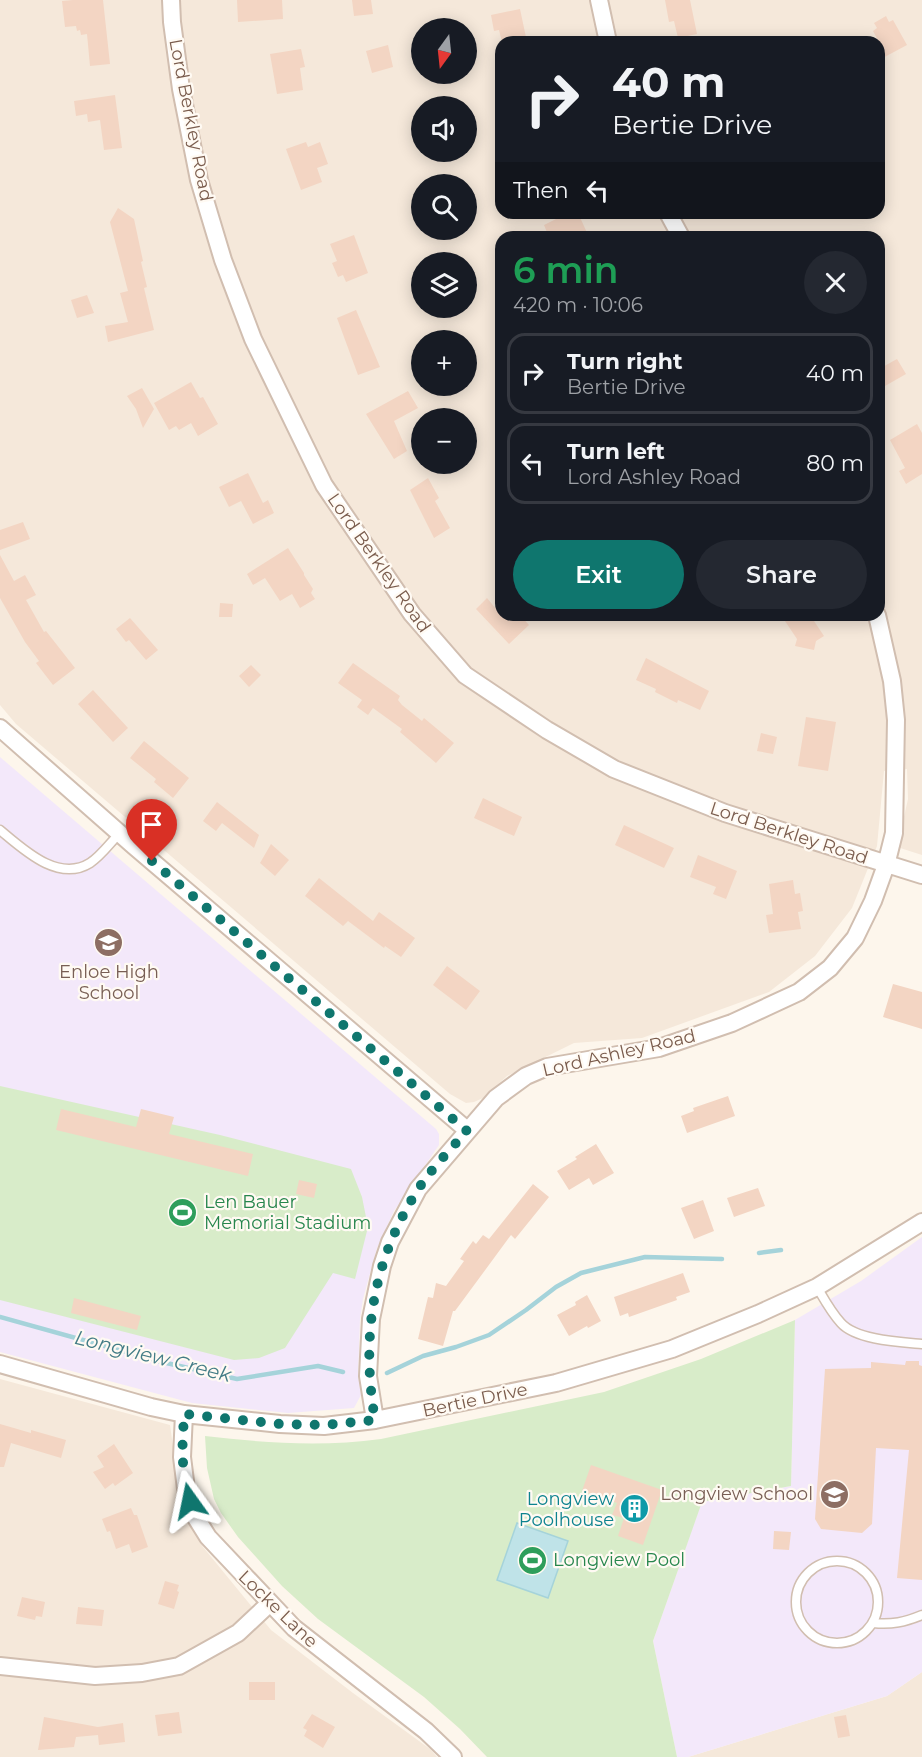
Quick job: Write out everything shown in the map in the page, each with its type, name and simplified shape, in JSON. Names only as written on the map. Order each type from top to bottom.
[{"type":"street","name":"Lord Berkley Road","points":[[171,0],[181,89],[199,180],[223,260],[253,339],[324,485],[412,614],[465,675],[547,730],[614,769],[725,813],[922,876]]},
{"type":"street","points":[[599,0],[607,36]]},
{"type":"street","name":"Lord Ashley Road","points":[[375,1420],[368,1376],[369,1344],[371,1319],[382,1266],[400,1220],[418,1189],[496,1098],[510,1087],[547,1067],[659,1048],[732,1023],[799,992],[830,968],[855,938],[873,901],[886,865],[894,832],[896,720],[892,681],[879,621]]},
{"type":"street","points":[[0,728],[119,834],[467,1131]]},
{"type":"street","name":"Bertie Drive","points":[[0,1364],[151,1407],[184,1414],[313,1425],[375,1420],[556,1383],[608,1369],[716,1332],[817,1287],[922,1222]]},
{"type":"street","name":"Locke Lane","points":[[184,1414],[182,1457],[186,1489],[194,1513],[208,1537],[269,1604],[320,1650],[395,1706],[453,1757]]},
{"type":"street","points":[[0,1666],[95,1676],[141,1673],[179,1666],[238,1633],[269,1604]]},
{"type":"lane","points":[[0,831],[29,854],[54,867],[75,869],[89,863],[119,834]]},
{"type":"lane","points":[[817,1287],[842,1324],[861,1334],[922,1344]]},
{"type":"lane","points":[[842,1560],[855,1564],[875,1583],[879,1597],[878,1610],[873,1623],[864,1634],[852,1641],[839,1644],[825,1642],[813,1636],[803,1627],[796,1608],[798,1588],[804,1576],[815,1566],[828,1561],[842,1560]]},
{"type":"lane","points":[[873,1623],[890,1625],[907,1622],[922,1615]]},
{"type":"shaded area","points":[[0,0],[922,0],[922,855],[897,847],[908,799],[907,769],[884,771],[877,846],[852,908],[815,956],[769,992],[642,1038],[574,1043],[507,1076],[483,1098],[474,1102],[466,1103],[450,1094],[16,724],[0,705]]},
{"type":"shaded area","name":"Enloe High School","points":[[0,757],[436,1129],[439,1134],[439,1145],[394,1211],[377,1248],[360,1319],[358,1376],[361,1395],[354,1408],[288,1413],[192,1403],[0,1352]]},
{"type":"shaded area","name":"Longview School","points":[[922,1237],[922,1672],[887,1696],[688,1757],[677,1757],[653,1641],[702,1501],[791,1486],[795,1320],[861,1281]]},
{"type":"shaded area","points":[[0,1379],[170,1425],[182,1511],[203,1547],[271,1630],[430,1749],[437,1757],[0,1757]]},
{"type":"shaded area","points":[[922,1672],[922,1757],[688,1757],[887,1696]]},
{"type":"green space","name":"Len Bauer Memorial Stadium","points":[[0,1086],[220,1135],[351,1169],[362,1197],[368,1227],[355,1279],[333,1273],[285,1348],[259,1358],[234,1360],[0,1300]]},
{"type":"green space","points":[[795,1320],[791,1486],[702,1502],[653,1641],[677,1757],[487,1757],[424,1697],[318,1619],[282,1586],[238,1537],[214,1499],[207,1468],[205,1436],[293,1443],[337,1443],[381,1439],[604,1392],[701,1359]]},
{"type":"water","name":"Longview Pool","points":[[517,1523],[568,1541],[548,1598],[497,1580]]},
{"type":"building","points":[[103,0],[110,64],[90,66],[87,34],[81,35],[76,26],[65,27],[62,1]]},
{"type":"building","points":[[237,0],[282,0],[283,19],[238,22]]},
{"type":"building","points":[[352,0],[371,0],[373,14],[354,16]]},
{"type":"building","points":[[665,0],[690,0],[697,34],[678,36],[674,21],[669,22]]},
{"type":"building","points":[[520,9],[526,36],[500,36],[499,30],[494,31],[491,15]]},
{"type":"building","points":[[886,16],[889,22],[893,20],[907,45],[885,57],[885,36],[876,36],[873,31],[877,28],[874,23]]},
{"type":"building","points":[[388,45],[393,67],[372,73],[366,51]]},
{"type":"building","points":[[301,49],[305,67],[300,68],[303,90],[277,94],[270,54]]},
{"type":"building","points":[[115,95],[122,148],[104,150],[100,120],[88,122],[87,114],[76,116],[74,101]]},
{"type":"building","points":[[306,142],[308,147],[320,142],[328,164],[317,168],[322,182],[301,190],[286,149]]},
{"type":"building","points":[[118,208],[134,219],[147,287],[144,288],[154,330],[108,342],[105,326],[128,322],[120,293],[128,291],[110,222]]},
{"type":"building","points":[[556,219],[581,219],[586,231],[546,231],[544,225]]},
{"type":"building","points":[[354,235],[368,273],[346,282],[343,275],[338,277],[332,263],[337,261],[330,244]]},
{"type":"building","points":[[87,295],[94,313],[77,318],[71,300]]},
{"type":"building","points":[[356,310],[380,367],[358,375],[337,318]]},
{"type":"building","points":[[897,359],[906,374],[885,386],[885,366]]},
{"type":"building","points":[[191,382],[200,398],[203,397],[218,424],[198,436],[191,423],[179,430],[176,426],[169,430],[154,403]]},
{"type":"building","points":[[142,388],[154,409],[143,428],[136,409],[127,396]]},
{"type":"building","points":[[408,391],[418,408],[411,408],[411,412],[394,421],[407,451],[394,459],[366,414]]},
{"type":"building","points":[[917,424],[922,433],[922,474],[906,484],[899,471],[905,468],[890,440]]},
{"type":"building","points":[[248,473],[263,503],[268,500],[274,513],[253,524],[241,501],[229,507],[219,487]]},
{"type":"building","points":[[428,478],[439,498],[435,501],[450,528],[434,538],[410,490]]},
{"type":"building","points":[[23,522],[30,539],[0,550],[0,530]]},
{"type":"building","points":[[288,548],[313,589],[311,593],[315,599],[300,608],[292,594],[280,601],[265,578],[253,585],[247,574]]},
{"type":"building","points":[[0,555],[14,581],[25,575],[36,595],[26,600],[44,632],[46,631],[75,668],[53,685],[36,663],[39,661],[25,642],[0,598]]},
{"type":"building","points":[[487,598],[495,608],[495,621],[525,621],[529,625],[509,644],[476,609]]},
{"type":"building","points":[[220,603],[233,604],[232,617],[219,617]]},
{"type":"building","points":[[130,618],[158,650],[146,660],[129,640],[126,642],[116,629]]},
{"type":"building","points":[[785,621],[814,621],[824,636],[816,641],[814,650],[795,646],[797,639]]},
{"type":"building","points":[[646,658],[709,691],[700,710],[678,700],[677,703],[655,692],[656,689],[636,680]]},
{"type":"building","points":[[353,663],[400,696],[398,700],[402,705],[422,721],[424,718],[454,743],[436,763],[400,732],[402,729],[373,708],[368,715],[357,707],[362,700],[338,683]]},
{"type":"building","points":[[251,665],[261,675],[249,687],[239,676]]},
{"type":"building","points":[[93,690],[128,728],[113,742],[78,704]]},
{"type":"building","points":[[806,717],[836,722],[828,771],[798,766]]},
{"type":"building","points":[[761,733],[777,737],[773,754],[757,751]]},
{"type":"building","points":[[144,741],[189,778],[173,798],[154,782],[156,779],[130,758]]},
{"type":"building","points":[[483,798],[522,817],[514,836],[474,818]]},
{"type":"building","points":[[217,802],[259,835],[254,848],[222,823],[216,831],[203,821]]},
{"type":"building","points":[[624,825],[674,848],[664,868],[615,845]]},
{"type":"building","points":[[271,844],[289,860],[275,876],[260,863]]},
{"type":"building","points":[[698,855],[737,871],[726,899],[713,894],[716,887],[690,877]]},
{"type":"building","points":[[319,878],[373,921],[379,912],[415,938],[401,957],[385,946],[384,948],[348,921],[343,926],[305,896]]},
{"type":"building","points":[[793,880],[795,894],[800,893],[803,911],[798,912],[801,929],[769,933],[766,915],[773,914],[769,884]]},
{"type":"building","points":[[447,966],[480,991],[466,1010],[433,985]]},
{"type":"building","points":[[893,984],[922,992],[922,1029],[883,1017]]},
{"type":"building","points":[[728,1096],[735,1116],[687,1133],[681,1116],[694,1111],[693,1108]]},
{"type":"building","points":[[61,1109],[136,1127],[141,1109],[174,1117],[169,1134],[253,1154],[248,1176],[56,1130]]},
{"type":"building","points":[[596,1144],[614,1173],[593,1185],[589,1178],[569,1190],[557,1171]]},
{"type":"building","points":[[299,1180],[317,1184],[314,1198],[296,1194]]},
{"type":"building","points":[[533,1184],[549,1197],[515,1239],[511,1235],[453,1311],[443,1346],[418,1339],[428,1297],[433,1298],[436,1283],[446,1286],[464,1261],[460,1259],[473,1241],[476,1244],[483,1235],[489,1239]]},
{"type":"building","points":[[758,1188],[765,1206],[734,1217],[727,1198]]},
{"type":"building","points":[[703,1200],[714,1231],[694,1239],[681,1208]]},
{"type":"building","points":[[683,1273],[690,1292],[676,1297],[677,1300],[629,1317],[628,1313],[620,1316],[614,1297]]},
{"type":"building","points":[[587,1295],[601,1321],[569,1336],[557,1315],[576,1305],[575,1302]]},
{"type":"building","points":[[74,1298],[141,1316],[137,1330],[71,1313]]},
{"type":"building","points":[[906,1361],[919,1361],[919,1365],[922,1366],[922,1580],[897,1578],[909,1450],[876,1448],[872,1524],[862,1533],[821,1529],[815,1519],[825,1369],[871,1368],[871,1362],[905,1365]]},
{"type":"building","points":[[0,1424],[66,1440],[61,1458],[11,1443],[4,1467],[0,1467]]},
{"type":"building","points":[[114,1444],[133,1473],[115,1486],[113,1483],[105,1489],[93,1472],[104,1467],[97,1456]]},
{"type":"building","name":"Longview Poolhouse","points":[[591,1465],[662,1490],[643,1545],[618,1536],[624,1518],[612,1515],[617,1503],[582,1491]]},
{"type":"building","points":[[131,1508],[134,1515],[137,1515],[148,1547],[132,1553],[129,1544],[116,1549],[110,1531],[107,1532],[102,1519]]},
{"type":"building","points":[[774,1531],[791,1532],[789,1550],[773,1549]]},
{"type":"building","points":[[165,1581],[179,1585],[174,1609],[158,1604]]},
{"type":"building","points":[[22,1597],[45,1602],[42,1617],[36,1616],[35,1620],[17,1616]]},
{"type":"building","points":[[78,1607],[104,1610],[102,1626],[76,1624]]},
{"type":"building","points":[[249,1682],[275,1682],[275,1700],[249,1700]]},
{"type":"building","points":[[179,1712],[182,1733],[158,1736],[155,1715]]},
{"type":"building","points":[[312,1714],[335,1727],[323,1748],[304,1736],[307,1730],[303,1728]]},
{"type":"building","points":[[846,1715],[850,1736],[838,1738],[834,1717]]},
{"type":"building","points":[[44,1717],[98,1727],[123,1723],[125,1742],[99,1745],[98,1735],[76,1737],[74,1747],[38,1750]]},
{"type":"waterway","points":[[759,1253],[781,1250]]},
{"type":"waterway","points":[[387,1373],[423,1356],[489,1335],[556,1287],[581,1273],[645,1257],[722,1259]]},
{"type":"waterway","name":"Longview Creek","points":[[0,1317],[162,1362],[237,1379],[318,1366],[343,1372]]},
{"type":"place","name":"Enloe High School","points":[[109,943]]},
{"type":"place","name":"Len Bauer Memorial Stadium","points":[[183,1212]]},
{"type":"place","name":"Longview School","points":[[834,1494]]},
{"type":"place","name":"Longview Poolhouse","points":[[635,1509]]},
{"type":"place","name":"Longview Pool","points":[[532,1560]]},
{"type":"route","points":[[152,861],[467,1131],[418,1189],[400,1220],[382,1266],[371,1319],[369,1344],[368,1376],[375,1420],[324,1425],[280,1424],[184,1414],[182,1457],[190,1501]]}]
